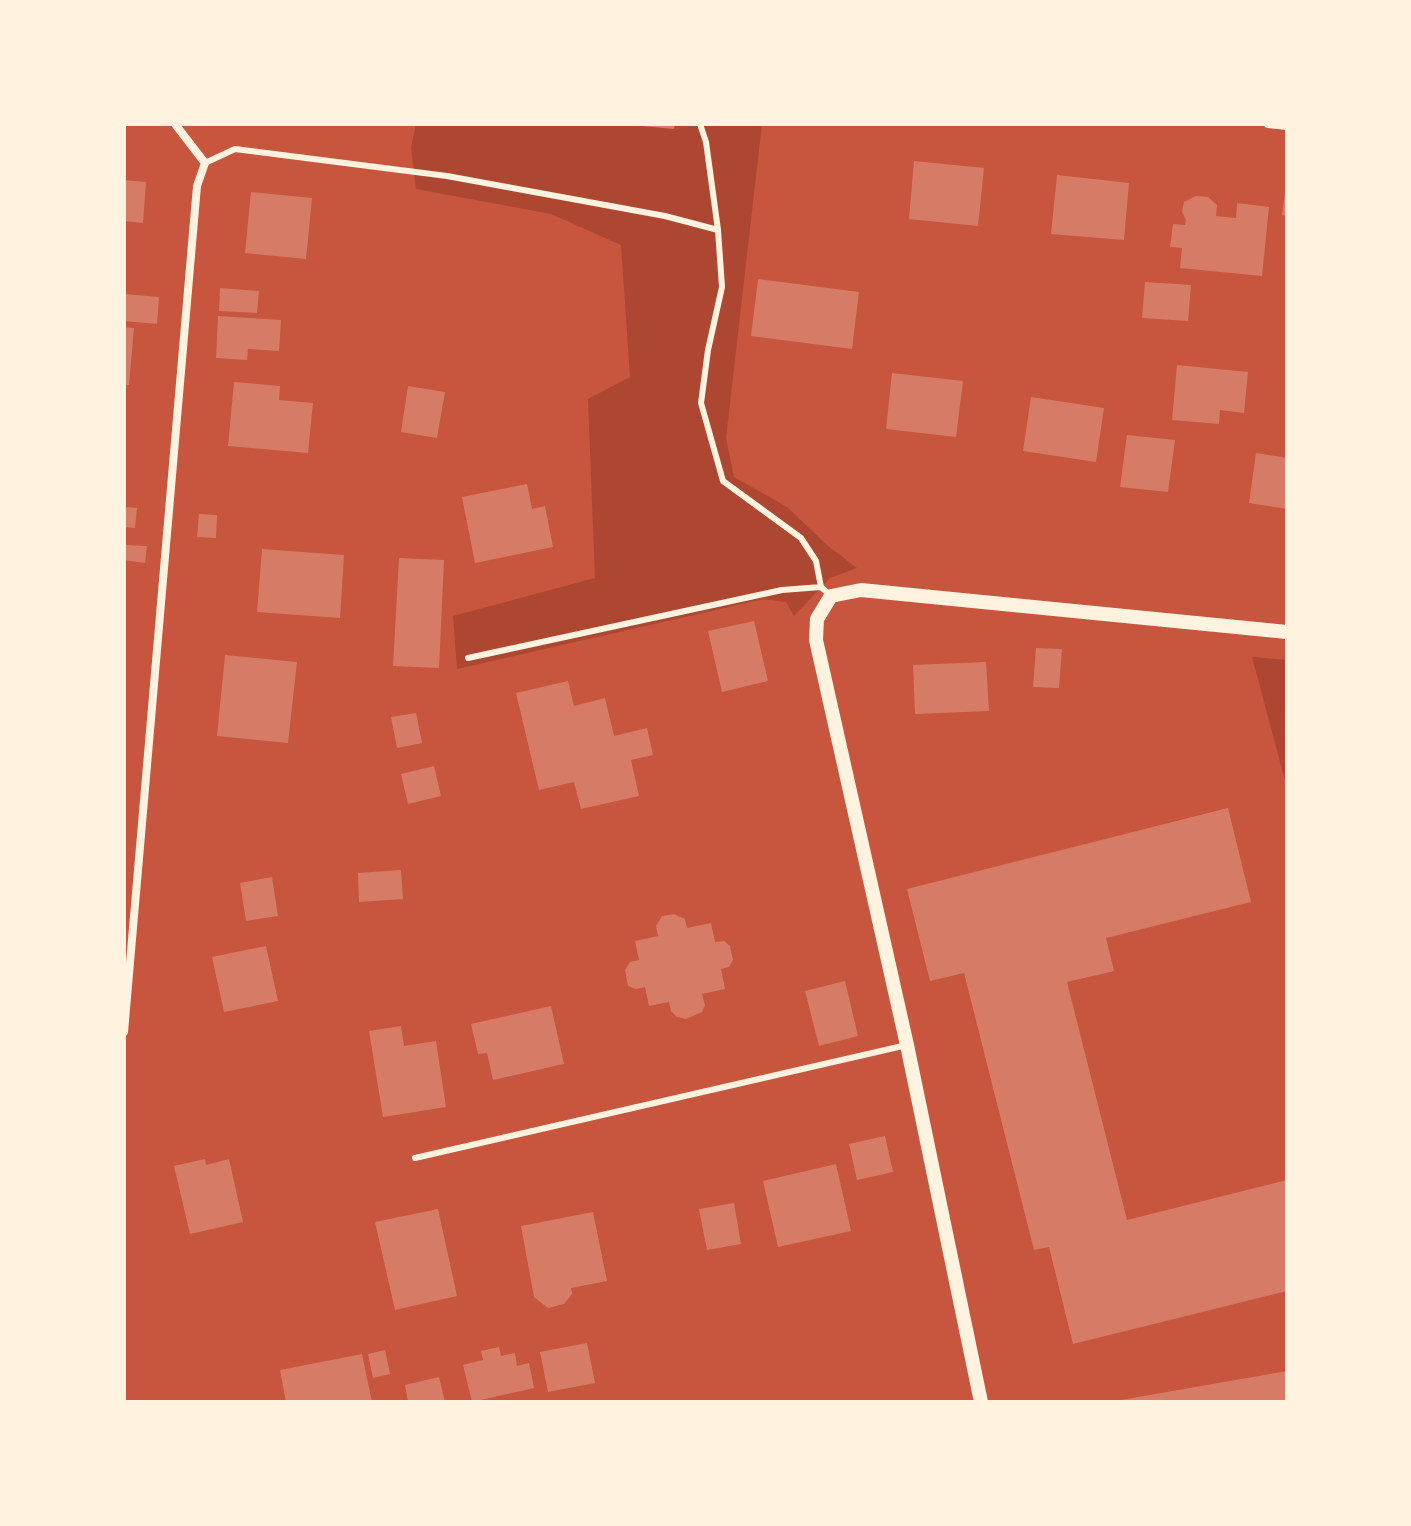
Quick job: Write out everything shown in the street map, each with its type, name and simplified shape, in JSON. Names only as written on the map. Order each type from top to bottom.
[{"type":"street","points":[[124,1032],[197,186],[205,163],[175,124]]},
{"type":"street","points":[[1268,124],[1287,126]]},
{"type":"street","points":[[981,1402],[907,1045],[816,640],[817,619],[826,592],[861,590],[1287,632]]},
{"type":"lane","points":[[468,658],[782,590],[826,592],[816,561],[801,538],[723,481],[701,403],[708,350],[722,287],[718,230],[706,142],[700,124]]},
{"type":"lane","points":[[205,163],[235,149],[447,176],[665,216],[718,230]]},
{"type":"lane","points":[[415,1158],[907,1045]]},
{"type":"shaded area","points":[[416,124],[762,124],[726,438],[734,477],[787,507],[828,546],[857,568],[830,578],[794,616],[786,602],[764,599],[457,669],[453,616],[595,578],[588,399],[630,377],[621,245],[551,214],[416,189],[411,147]]},
{"type":"shaded area","points":[[1252,657],[1287,660],[1287,788]]},
{"type":"building","points":[[642,124],[675,124],[674,129]]},
{"type":"building","points":[[914,161],[984,168],[978,226],[909,219]]},
{"type":"building","points":[[1057,175],[1129,183],[1124,240],[1051,234]]},
{"type":"building","points":[[124,180],[146,182],[143,223],[124,221]]},
{"type":"building","points":[[251,192],[312,198],[306,259],[245,253]]},
{"type":"building","points":[[1287,192],[1287,216],[1282,215]]},
{"type":"building","points":[[1196,196],[1208,197],[1217,205],[1216,216],[1236,218],[1237,203],[1269,207],[1262,276],[1180,268],[1182,248],[1170,247],[1173,224],[1185,225],[1182,212],[1184,202]]},
{"type":"building","points":[[758,279],[859,292],[852,349],[751,336]]},
{"type":"building","points":[[1145,282],[1191,285],[1188,321],[1142,318]]},
{"type":"building","points":[[220,288],[259,291],[257,313],[219,311]]},
{"type":"building","points":[[124,294],[159,297],[157,324],[124,321]]},
{"type":"building","points":[[218,316],[281,320],[279,351],[248,349],[247,360],[216,358]]},
{"type":"building","points":[[124,327],[134,328],[129,385],[124,385]]},
{"type":"building","points":[[1177,365],[1248,372],[1244,413],[1220,410],[1219,424],[1172,420]]},
{"type":"building","points":[[892,373],[963,381],[956,437],[886,429]]},
{"type":"building","points":[[234,382],[280,386],[279,400],[313,403],[308,453],[228,446]]},
{"type":"building","points":[[408,386],[445,392],[437,438],[401,432]]},
{"type":"building","points":[[1031,397],[1104,408],[1096,462],[1023,451]]},
{"type":"building","points":[[1127,435],[1175,440],[1168,492],[1120,487]]},
{"type":"building","points":[[1256,453],[1287,458],[1287,509],[1249,503]]},
{"type":"building","points":[[527,484],[532,509],[545,506],[553,547],[475,563],[462,497]]},
{"type":"building","points":[[124,507],[137,508],[135,528],[124,527]]},
{"type":"building","points":[[199,514],[217,515],[216,538],[197,537]]},
{"type":"building","points":[[125,545],[147,546],[145,563],[124,560]]},
{"type":"building","points":[[262,549],[344,555],[340,618],[257,612]]},
{"type":"building","points":[[399,558],[444,560],[439,668],[393,666]]},
{"type":"building","points":[[754,621],[768,681],[722,692],[708,631]]},
{"type":"building","points":[[1036,648],[1062,649],[1059,688],[1033,687]]},
{"type":"building","points":[[225,655],[297,662],[288,743],[217,736]]},
{"type":"building","points":[[986,662],[989,711],[915,714],[913,665]]},
{"type":"building","points":[[568,681],[574,706],[605,698],[614,736],[647,728],[653,755],[631,760],[639,796],[581,809],[574,782],[539,790],[516,693]]},
{"type":"building","points":[[416,713],[422,743],[397,748],[391,717]]},
{"type":"building","points":[[434,766],[441,796],[408,804],[401,774]]},
{"type":"building","points":[[1228,808],[1251,902],[1106,938],[1114,971],[1067,982],[1127,1220],[1287,1180],[1287,1291],[1073,1344],[1049,1247],[1034,1250],[964,973],[930,981],[907,889]]},
{"type":"building","points":[[401,870],[403,899],[359,902],[358,873]]},
{"type":"building","points":[[272,877],[278,916],[246,921],[240,883]]},
{"type":"building","points":[[674,914],[685,919],[687,928],[711,923],[715,942],[724,941],[730,946],[733,960],[729,967],[721,969],[725,989],[702,994],[705,1005],[702,1012],[686,1019],[677,1017],[671,1011],[669,1002],[649,1006],[645,987],[636,989],[628,986],[625,970],[630,962],[639,960],[635,941],[658,936],[656,926],[662,916]]},
{"type":"building","points":[[266,946],[278,1001],[224,1012],[212,957]]},
{"type":"building","points":[[845,981],[858,1036],[819,1046],[805,991]]},
{"type":"building","points":[[551,1006],[564,1064],[493,1080],[487,1053],[478,1054],[471,1024]]},
{"type":"building","points":[[401,1026],[404,1046],[436,1041],[446,1107],[383,1117],[369,1031]]},
{"type":"building","points":[[885,1136],[893,1172],[857,1180],[849,1144]]},
{"type":"building","points":[[205,1159],[206,1165],[229,1159],[243,1222],[190,1234],[174,1166]]},
{"type":"building","points":[[836,1164],[851,1231],[778,1247],[763,1181]]},
{"type":"building","points":[[734,1203],[741,1244],[707,1250],[699,1209]]},
{"type":"building","points":[[438,1209],[457,1296],[395,1310],[375,1222]]},
{"type":"building","points":[[593,1212],[607,1281],[571,1288],[572,1294],[564,1304],[548,1308],[534,1297],[521,1226]]},
{"type":"building","points":[[587,1343],[595,1383],[548,1392],[540,1352]]},
{"type":"building","points":[[499,1347],[501,1356],[515,1353],[517,1366],[529,1363],[534,1388],[472,1402],[463,1365],[483,1360],[481,1351]]},
{"type":"building","points":[[385,1350],[390,1374],[373,1378],[368,1354]]},
{"type":"building","points":[[362,1354],[372,1402],[286,1402],[280,1370]]},
{"type":"building","points":[[1287,1371],[1287,1402],[1121,1402],[1121,1400]]},
{"type":"building","points":[[439,1377],[445,1402],[408,1402],[405,1385]]}]
